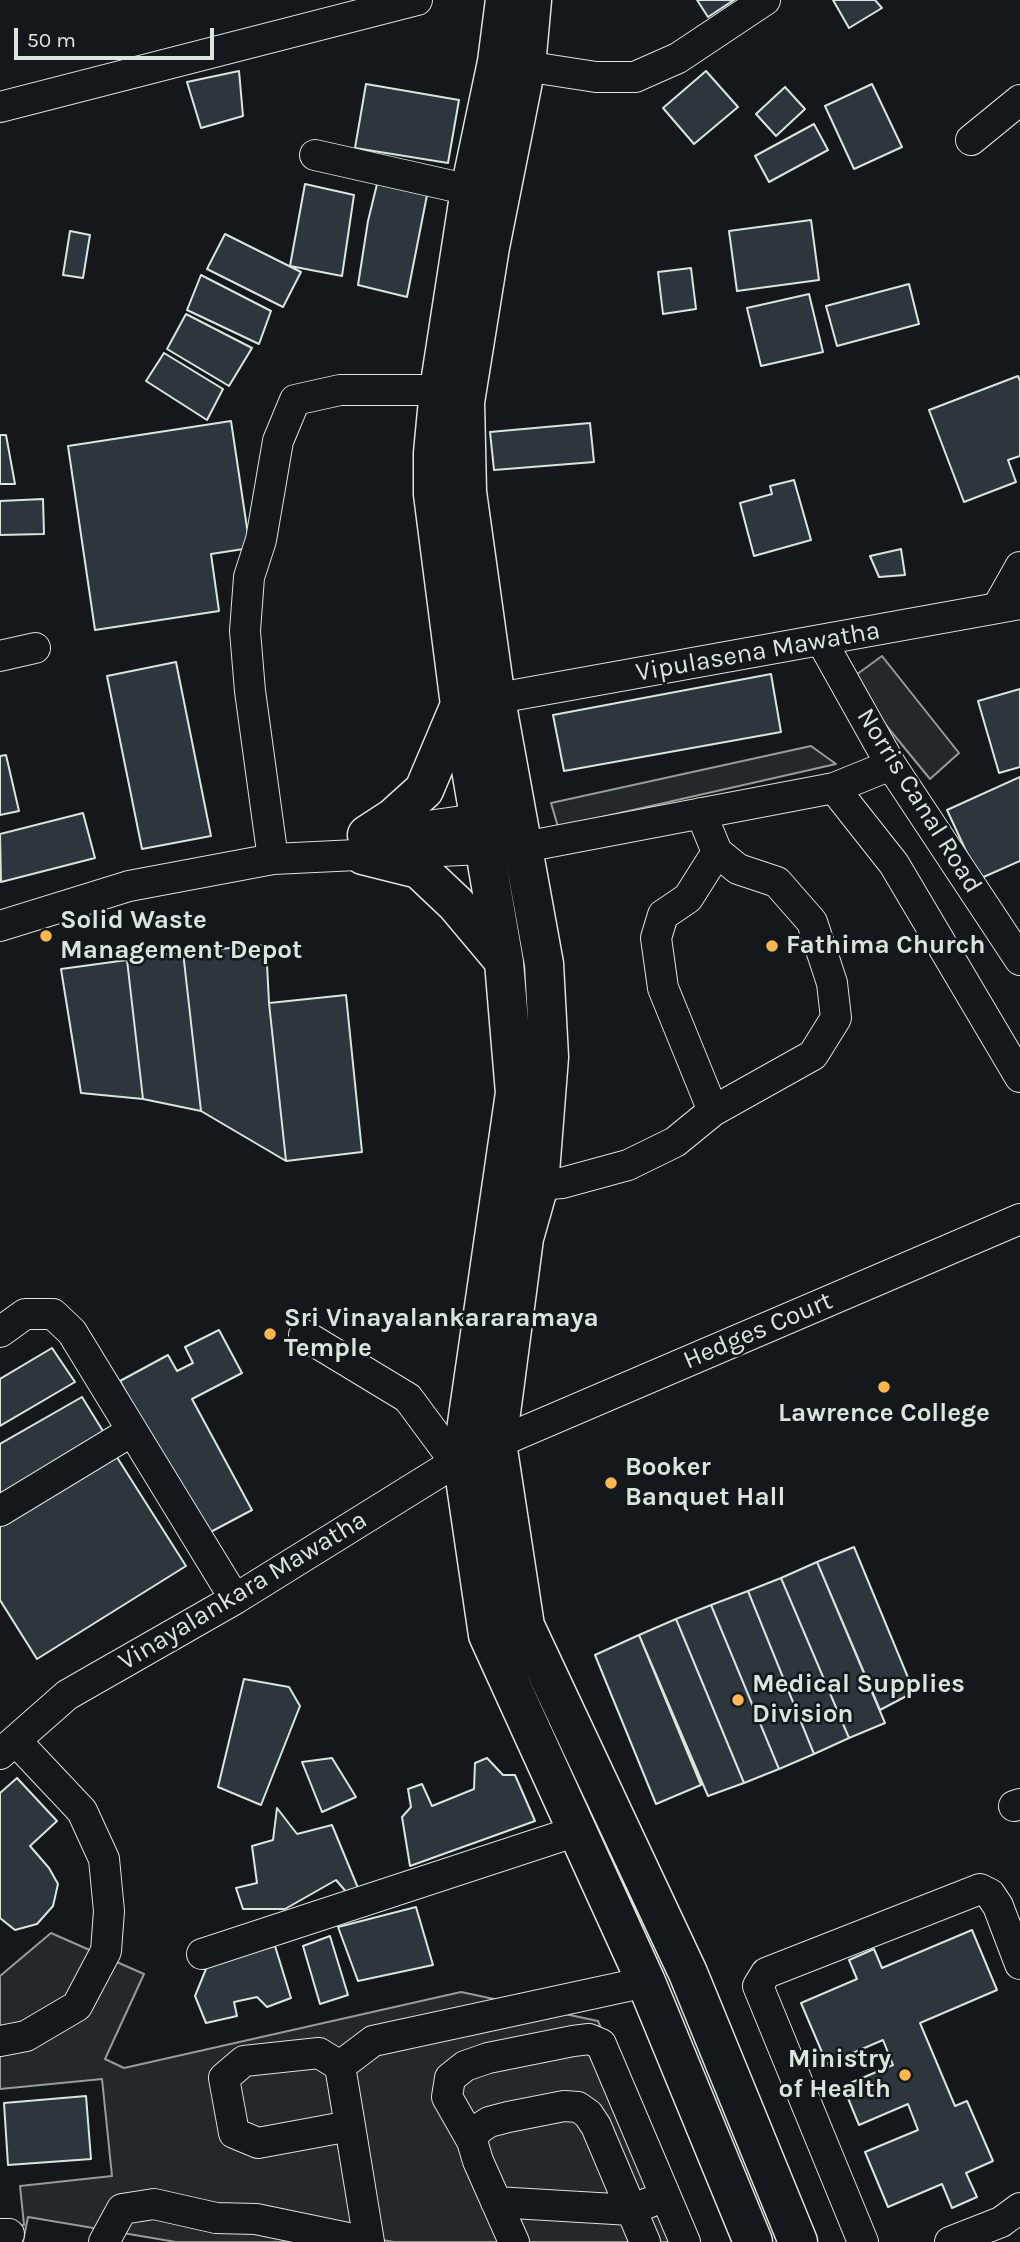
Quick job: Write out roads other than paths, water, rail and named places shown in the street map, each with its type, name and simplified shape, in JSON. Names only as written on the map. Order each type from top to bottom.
[{"type":"main road","points":[[504,962],[456,904],[419,869],[365,845],[424,790],[478,702],[465,402],[490,247],[511,64],[505,0]]},
{"type":"main road","points":[[532,0],[470,190],[439,390],[433,453],[433,494],[478,702],[501,832],[544,964],[549,1057],[539,1185],[524,1238],[496,1443],[525,1626],[688,1973],[798,2242]]},
{"type":"main road","points":[[501,832],[504,962],[515,1093],[459,1461],[488,1635],[646,1982],[753,2242]]},
{"type":"street","points":[[0,107],[417,0]]},
{"type":"street","points":[[511,64],[596,77],[635,77],[678,58],[765,0]]},
{"type":"street","points":[[971,140],[1020,100]]},
{"type":"street","points":[[315,155],[470,190]]},
{"type":"street","points":[[280,858],[250,691],[245,631],[249,578],[261,540],[278,441],[295,400],[340,390],[439,390]]},
{"type":"street","points":[[1009,606],[1020,567]]},
{"type":"street","name":"Vipulasena Mawatha","points":[[478,702],[1009,606]]},
{"type":"street","name":"Norris Canal Road","points":[[821,640],[891,765],[1020,960]]},
{"type":"street","points":[[0,656],[35,648]]},
{"type":"street","points":[[0,926],[129,886],[280,858],[365,845],[701,813],[834,788],[891,765]]},
{"type":"street","name":"Norris Canal Road","points":[[834,788],[894,864],[1020,1077]]},
{"type":"street","points":[[539,1185],[562,1183],[628,1165],[675,1142],[713,1111],[813,1055],[836,1018],[832,984],[812,922],[777,882],[738,869],[717,852],[701,813]]},
{"type":"street","points":[[713,1111],[663,988],[656,938],[663,915],[688,898],[717,852]]},
{"type":"street","name":"Hedges Court","points":[[496,1443],[1020,1219]]},
{"type":"street","points":[[0,1332],[26,1314],[53,1314],[72,1332],[235,1599]]},
{"type":"street","points":[[304,1335],[408,1398],[459,1461]]},
{"type":"street","points":[[0,1511],[132,1431]]},
{"type":"street","name":"Vinayalankara Mawatha","points":[[8,1747],[67,1695],[235,1599],[459,1461],[496,1443]]},
{"type":"street","points":[[0,2041],[26,2036],[77,2006],[106,1951],[109,1911],[104,1858],[82,1811],[8,1747]]},
{"type":"street","points":[[202,1954],[577,1831]]},
{"type":"street","points":[[863,2242],[758,1986],[766,1973],[980,1889],[990,1894],[998,1906],[1020,1964]]},
{"type":"street","points":[[340,2066],[373,2040],[646,1982]]},
{"type":"street","points":[[514,2242],[478,2161],[472,2141],[447,2097],[450,2078],[465,2066],[488,2058],[589,2039],[601,2045],[685,2242]]},
{"type":"street","points":[[104,2242],[122,2209],[154,2204],[216,2230],[256,2219],[362,2241],[350,2126],[340,2066],[319,2053],[244,2061],[224,2078],[234,2133],[258,2143],[350,2126]]},
{"type":"street","points":[[472,2141],[477,2130],[489,2122],[565,2106],[578,2107],[588,2114],[596,2126],[645,2242]]},
{"type":"street","points":[[496,2202],[632,2210],[665,2196]]},
{"type":"street","points":[[950,2242],[1000,2222],[1020,2208]]},
{"type":"place","name":"Solid Waste Management Depot","points":[[46,936]]},
{"type":"place","name":"Fathima Church","points":[[772,946]]},
{"type":"place","name":"Sri Vinayalankararamaya Temple","points":[[270,1334]]},
{"type":"place","name":"Lawrence College","points":[[884,1387]]},
{"type":"place","name":"Booker Banquet Hall","points":[[611,1483]]},
{"type":"place","name":"Medical Supplies Division","points":[[738,1700]]},
{"type":"place","name":"Ministry of Health","points":[[905,2075]]}]
